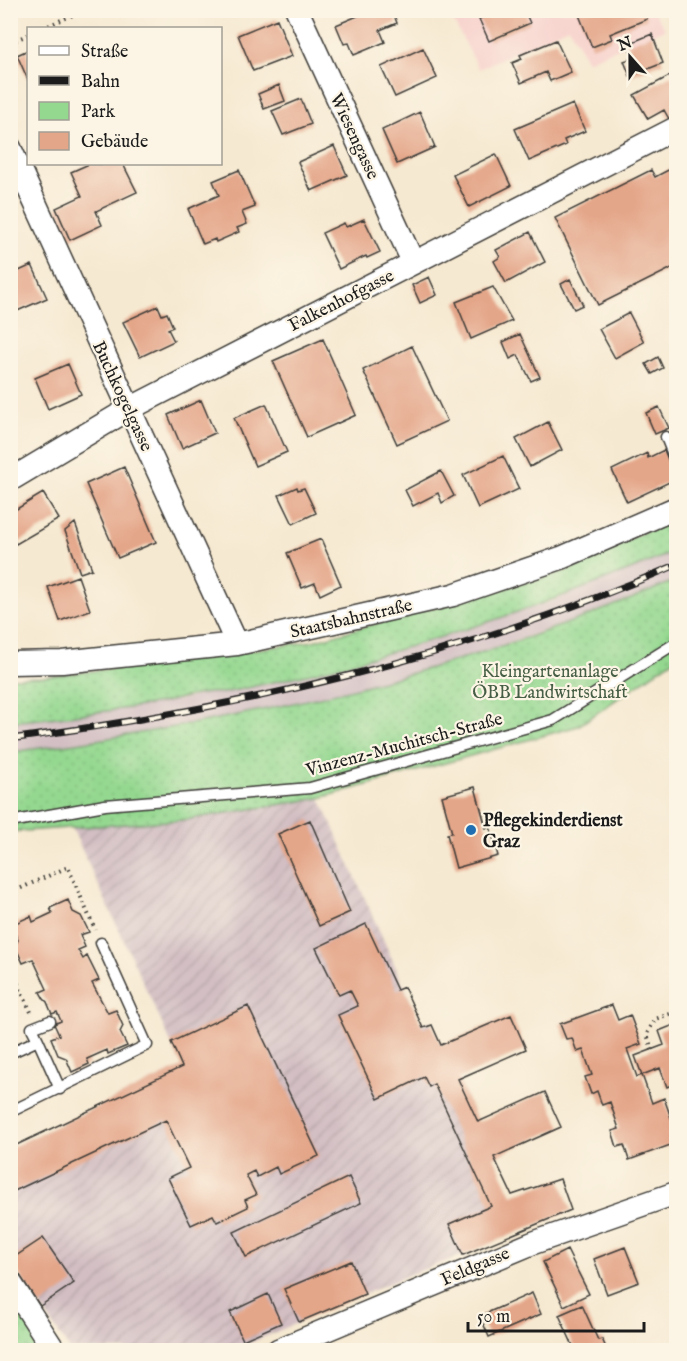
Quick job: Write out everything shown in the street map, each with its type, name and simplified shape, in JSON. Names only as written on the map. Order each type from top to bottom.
[{"type":"street","name":"Wiesengasse","points":[[297,10],[413,262]]},
{"type":"street","name":"Falkenhofgasse","points":[[10,480],[129,409],[676,128]]},
{"type":"street","name":"Buchkogelgasse","points":[[10,148],[237,644]]},
{"type":"street","name":"Staatsbahnstraße","points":[[10,663],[62,662],[237,644],[453,595],[561,558],[676,508]]},
{"type":"street","name":"Feldgasse","points":[[278,1350],[533,1243],[676,1192]]},
{"type":"street","points":[[10,1282],[54,1350]]},
{"type":"lane","points":[[666,437],[676,462]]},
{"type":"lane","name":"Vinzenz-Muchitsch-Straße","points":[[10,822],[105,805],[310,788],[553,720],[676,643]]},
{"type":"lane","points":[[10,1112],[147,1045],[100,943]]},
{"type":"lane","points":[[50,1021],[32,1028],[60,1089]]},
{"type":"lane","points":[[10,1053],[38,1040]]},
{"type":"path","points":[[45,27],[84,10]]},
{"type":"path","points":[[10,42],[27,34]]},
{"type":"path","points":[[10,893],[68,867],[100,943]]},
{"type":"path","points":[[10,967],[37,1026]]},
{"type":"path","points":[[652,1050],[647,1034],[655,1019],[676,1012]]},
{"type":"shaded area","points":[[448,11],[653,11],[665,29],[587,61],[569,27],[479,69]]},
{"type":"shaded area","points":[[676,551],[676,580],[577,619],[455,661],[341,693],[274,708],[184,726],[11,752],[10,722],[121,709],[262,685],[453,634],[551,602]]},
{"type":"shaded area","points":[[320,798],[421,1024],[430,1021],[526,1227],[234,1350],[70,1350],[11,1262],[10,1148],[182,1067],[72,828],[184,820]]},
{"type":"green space","points":[[676,516],[676,551],[566,595],[454,633],[339,666],[223,693],[11,722],[10,678],[42,677],[185,660],[313,641],[566,571]]},
{"type":"green space","name":"Kleingartenanlage ÖBB Landwirtschaft","points":[[676,580],[676,658],[578,726],[320,798],[184,820],[11,832],[11,752],[181,726],[350,690],[515,642],[596,613]]},
{"type":"green space","points":[[11,1301],[44,1350],[11,1350]]},
{"type":"building","points":[[372,10],[374,14],[381,10],[392,10],[397,23],[380,30],[385,42],[354,55],[349,43],[344,44],[336,25]]},
{"type":"building","points":[[499,10],[524,10],[530,23],[489,41],[479,19]]},
{"type":"building","points":[[577,10],[644,10],[647,19],[610,34],[612,39],[592,47]]},
{"type":"building","points":[[277,19],[292,56],[253,71],[238,35]]},
{"type":"building","points":[[652,34],[663,63],[630,76],[624,61],[633,58],[628,44]]},
{"type":"building","points":[[556,40],[571,72],[550,81],[546,72],[521,83],[512,63],[522,59],[520,55]]},
{"type":"building","points":[[423,48],[437,78],[395,97],[381,67]]},
{"type":"building","points":[[27,50],[27,78],[17,55]]},
{"type":"building","points":[[671,75],[676,86],[676,114],[669,119],[664,110],[648,119],[634,95]]},
{"type":"building","points":[[279,85],[285,101],[264,109],[258,94]]},
{"type":"building","points":[[301,99],[311,124],[283,135],[272,111]]},
{"type":"building","points":[[573,104],[585,131],[564,140],[566,145],[529,161],[515,129]]},
{"type":"building","points":[[420,112],[435,147],[397,164],[382,130]]},
{"type":"building","points":[[334,146],[347,175],[311,191],[298,162]]},
{"type":"building","points":[[496,154],[511,186],[469,207],[453,175]]},
{"type":"building","points":[[87,165],[124,165],[137,192],[96,211],[102,225],[70,240],[56,208],[82,196],[71,172]]},
{"type":"building","points":[[676,166],[676,266],[598,305],[555,218],[651,170],[655,177]]},
{"type":"building","points":[[239,170],[255,207],[242,212],[247,224],[237,228],[239,232],[216,242],[215,239],[203,244],[188,209],[219,195],[213,181]]},
{"type":"building","points":[[364,219],[380,252],[339,269],[322,233],[344,223],[346,227]]},
{"type":"building","points":[[530,232],[545,262],[506,283],[494,261],[500,257],[496,250]]},
{"type":"building","points":[[32,265],[47,298],[15,312],[10,302],[10,275]]},
{"type":"building","points":[[429,277],[437,295],[420,303],[412,285]]},
{"type":"building","points":[[570,279],[583,305],[574,309],[561,284]]},
{"type":"building","points":[[493,287],[512,321],[471,339],[456,302]]},
{"type":"building","points":[[158,306],[162,315],[167,313],[173,327],[168,329],[174,341],[140,357],[123,322]]},
{"type":"building","points":[[629,313],[644,342],[615,358],[599,329]]},
{"type":"building","points":[[520,334],[540,377],[531,381],[518,355],[510,359],[503,342]]},
{"type":"building","points":[[323,339],[356,415],[307,437],[273,361]]},
{"type":"building","points":[[412,346],[447,421],[397,444],[363,370]]},
{"type":"building","points":[[658,357],[663,368],[652,374],[646,364]]},
{"type":"building","points":[[68,364],[81,394],[48,409],[35,378]]},
{"type":"building","points":[[201,400],[215,433],[182,448],[168,415]]},
{"type":"building","points":[[266,404],[287,452],[255,466],[234,418]]},
{"type":"building","points":[[659,407],[669,428],[655,434],[646,413]]},
{"type":"building","points":[[548,422],[562,450],[530,467],[516,439]]},
{"type":"building","points":[[664,450],[676,479],[627,502],[612,470],[647,453],[648,458]]},
{"type":"building","points":[[503,456],[519,489],[478,508],[463,475]]},
{"type":"building","points":[[124,467],[156,542],[118,558],[86,484]]},
{"type":"building","points":[[441,471],[454,496],[442,503],[438,493],[413,506],[405,490]]},
{"type":"building","points":[[297,487],[298,490],[304,488],[316,513],[293,524],[279,495]]},
{"type":"building","points":[[43,493],[59,519],[16,544],[10,535],[10,513]]},
{"type":"building","points":[[75,523],[92,569],[80,573],[65,531]]},
{"type":"building","points":[[321,539],[341,585],[320,595],[315,583],[302,588],[287,553]]},
{"type":"building","points":[[78,576],[90,610],[60,621],[48,587]]},
{"type":"building","name":"Pflegekinderdienst Graz","points":[[475,787],[486,828],[490,826],[498,856],[456,868],[447,834],[452,833],[442,796]]},
{"type":"building","points":[[310,820],[350,912],[319,926],[278,834]]},
{"type":"building","points":[[68,900],[73,912],[81,916],[89,932],[80,935],[85,947],[78,950],[83,959],[87,956],[99,980],[92,983],[108,1013],[116,1010],[123,1026],[120,1032],[127,1046],[108,1054],[107,1050],[87,1059],[89,1064],[72,1072],[66,1058],[58,1055],[51,1038],[59,1035],[54,1024],[61,1021],[57,1012],[52,1014],[40,992],[47,989],[33,959],[23,963],[15,946],[18,940],[11,925],[31,916],[33,922],[52,913],[50,908]]},
{"type":"building","points":[[366,924],[397,990],[404,987],[423,1028],[432,1025],[441,1045],[511,1015],[526,1049],[458,1079],[478,1122],[545,1092],[561,1127],[494,1157],[512,1195],[560,1179],[571,1210],[463,1255],[449,1224],[491,1206],[434,1084],[429,1087],[424,1077],[378,1099],[338,1015],[358,1006],[350,990],[339,995],[316,948]]},
{"type":"building","points":[[612,1005],[618,1020],[630,1015],[641,1044],[627,1049],[637,1077],[642,1075],[652,1103],[664,1098],[676,1132],[676,1143],[629,1160],[624,1145],[617,1147],[612,1131],[619,1129],[610,1102],[602,1105],[597,1091],[591,1094],[585,1077],[592,1075],[583,1050],[577,1052],[572,1038],[566,1039],[560,1024]]},
{"type":"building","points":[[248,1006],[319,1156],[279,1174],[276,1167],[257,1177],[254,1171],[246,1175],[256,1195],[245,1200],[248,1207],[217,1222],[213,1215],[191,1225],[168,1178],[189,1168],[166,1120],[10,1193],[10,1148],[182,1067],[171,1042]]},
{"type":"building","points":[[676,1024],[676,1083],[667,1087],[660,1068],[642,1075],[635,1056],[664,1045],[659,1031]]},
{"type":"building","points":[[349,1177],[361,1203],[246,1257],[234,1232]]},
{"type":"building","points":[[43,1238],[74,1283],[40,1306],[10,1260]]},
{"type":"building","points":[[625,1247],[639,1282],[607,1294],[594,1259]]},
{"type":"building","points":[[567,1250],[589,1294],[564,1306],[543,1262]]},
{"type":"building","points":[[351,1261],[365,1294],[299,1322],[284,1289]]},
{"type":"building","points":[[532,1293],[541,1314],[489,1337],[480,1316]]},
{"type":"building","points":[[268,1294],[281,1323],[243,1340],[230,1312]]},
{"type":"building","points":[[582,1305],[598,1340],[602,1339],[607,1350],[587,1350],[585,1347],[575,1350],[559,1315]]},
{"type":"building","points":[[531,1345],[533,1350],[518,1350]]},
{"type":"railway","points":[[10,739],[181,712],[349,675],[432,653],[514,627],[595,598],[676,565]]},
{"type":"place","name":"Pflegekinderdienst Graz","points":[[471,830]]}]
